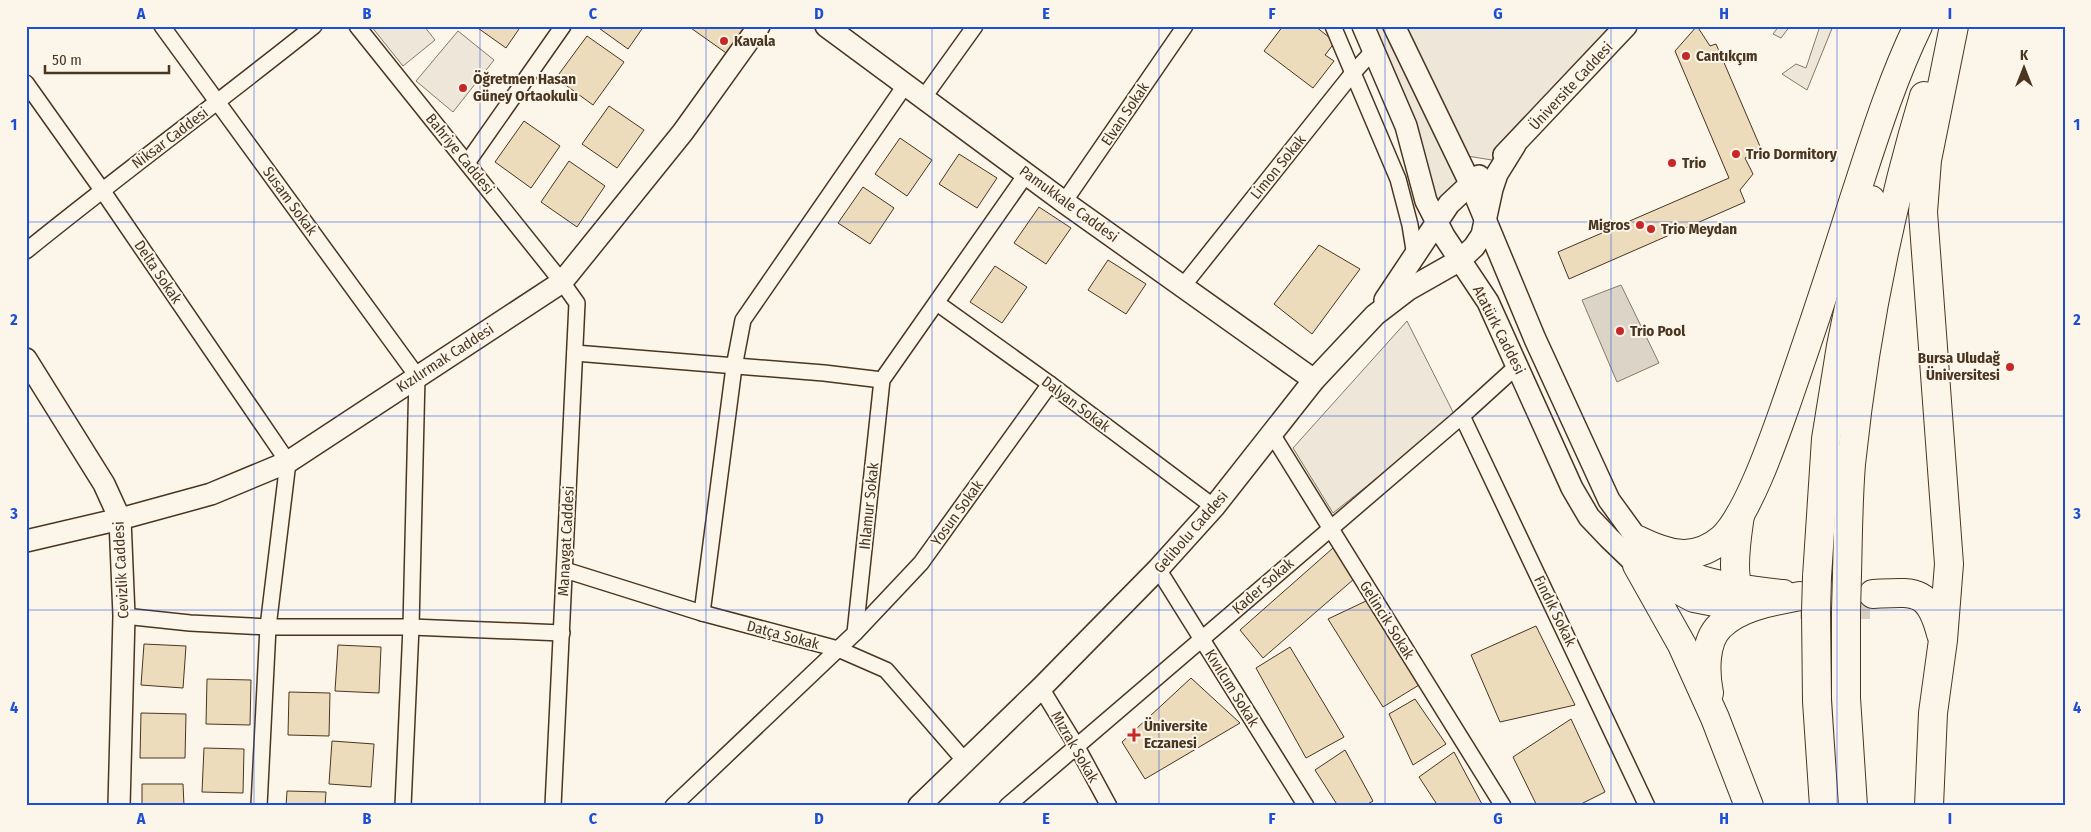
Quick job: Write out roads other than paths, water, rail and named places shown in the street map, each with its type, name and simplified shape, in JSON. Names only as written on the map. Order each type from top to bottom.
[{"type":"highway","points":[[1637,553],[1656,549],[1676,555],[1696,553],[1710,548],[1723,538],[1740,515],[1774,438],[1812,330],[1888,95],[1904,54],[1920,26]]},
{"type":"highway","points":[[1824,806],[1818,701],[1808,598],[1826,439],[1855,272],[1875,180],[1920,26]]},
{"type":"highway","points":[[1853,806],[1846,698],[1846,611],[1851,465],[1870,329],[1907,153],[1932,68],[1947,26]]},
{"type":"highway","points":[[1928,806],[1933,713],[1943,640],[1949,564],[1923,212],[1926,160],[1954,26]]},
{"type":"highway","points":[[1715,718],[1708,688],[1706,659],[1719,626],[1734,616],[1747,598],[1736,551],[1740,515]]},
{"type":"highway","points":[[1637,553],[1658,580],[1694,598],[1726,606],[1747,598],[1771,601],[1808,598]]},
{"type":"highway","points":[[1637,553],[1715,718],[1749,806]]},
{"type":"highway","points":[[1926,600],[1938,587],[1949,564]]},
{"type":"highway","points":[[1873,599],[1909,593],[1926,600],[1936,614],[1943,640]]},
{"type":"street","name":"Susam Sokak","points":[[162,26],[417,376]]},
{"type":"street","name":"Niksar Caddesi","points":[[26,251],[314,26]]},
{"type":"street","name":"Bahriye Caddesi","points":[[357,26],[562,282]]},
{"type":"street","points":[[467,163],[563,26]]},
{"type":"street","name":"Kızılırmak Caddesi","points":[[26,541],[120,519],[211,494],[288,462],[562,282],[683,132],[759,26]]},
{"type":"street","name":"Pamukkale Caddesi","points":[[826,26],[1064,202],[1314,380]]},
{"type":"street","points":[[924,97],[975,26]]},
{"type":"street","name":"Elvan Sokak","points":[[1064,202],[1185,26]]},
{"type":"street","points":[[1333,26],[1398,180],[1410,225],[1415,256]]},
{"type":"street","name":"Atatürk Caddesi","points":[[1362,26],[1406,126],[1426,200],[1444,236],[1488,302],[1572,488],[1589,516],[1609,538],[1637,553]]},
{"type":"street","name":"Atatürk Caddesi","points":[[1394,26],[1470,183],[1535,339],[1609,500],[1637,553]]},
{"type":"street","name":"Üniversite Caddesi","points":[[1515,145],[1626,26]]},
{"type":"street","name":"Limon Sokak","points":[[1183,286],[1352,74],[1374,50]]},
{"type":"street","name":"Delta Sokak","points":[[26,83],[102,190],[288,462]]},
{"type":"street","points":[[702,613],[734,367],[743,320],[906,84]]},
{"type":"street","points":[[1375,315],[1449,204],[1470,183],[1515,145]]},
{"type":"street","points":[[1485,220],[1497,174],[1515,145]]},
{"type":"street","name":"Ihlamur Sokak","points":[[855,633],[882,380],[1027,173]]},
{"type":"street","name":"Gelibolu Caddesi","points":[[918,806],[1041,688],[1158,569],[1214,507],[1314,380],[1375,315],[1409,290],[1460,260],[1474,247],[1482,235],[1485,220]]},
{"type":"street","name":"Manavgat Caddesi","points":[[554,806],[577,303],[562,282]]},
{"type":"street","name":"Dalyan Sokak","points":[[937,303],[1050,384],[1214,507]]},
{"type":"street","points":[[574,353],[882,380]]},
{"type":"street","name":"Cevizlik Caddesi","points":[[26,359],[32,378],[104,484],[120,519],[124,616],[119,806]]},
{"type":"street","name":"Kader Sokak","points":[[1007,806],[1462,416],[1517,366]]},
{"type":"street","points":[[403,806],[411,627],[417,376]]},
{"type":"street","name":"Yosun Sokak","points":[[855,633],[921,563],[1050,384]]},
{"type":"street","name":"Fındık Sokak","points":[[1462,416],[1647,806]]},
{"type":"street","name":"Gelincik Sokak","points":[[1272,434],[1503,806]]},
{"type":"street","points":[[259,806],[268,627],[288,462]]},
{"type":"street","name":"Kıvılcım Sokak","points":[[1158,569],[1306,806]]},
{"type":"street","name":"Datça Sokak","points":[[565,570],[702,613],[838,649],[886,670],[964,760]]},
{"type":"street","points":[[124,616],[190,623],[268,627],[411,627],[562,633]]},
{"type":"street","points":[[673,806],[855,633]]},
{"type":"street","name":"Mızrak Sokak","points":[[1041,688],[1077,747],[1109,806]]},
{"type":"tunnel","points":[[1800,605],[1873,605]]},
{"type":"place","name":"Kavala","points":[[724,41]]},
{"type":"place","name":"Cantıkçım","points":[[1686,56]]},
{"type":"place","name":"Öğretmen Hasan Güney Ortaokulu","points":[[463,88]]},
{"type":"place","name":"Trio Dormitory","points":[[1736,154]]},
{"type":"place","name":"Trio","points":[[1672,163]]},
{"type":"place","name":"Migros","points":[[1640,225]]},
{"type":"place","name":"Trio Meydan","points":[[1651,229]]},
{"type":"place","name":"Trio Pool","points":[[1620,331]]},
{"type":"place","name":"Bursa Uludağ Üniversitesi","points":[[2010,367]]},
{"type":"place","name":"Üniversite Eczanesi","points":[[1134,735]]}]
